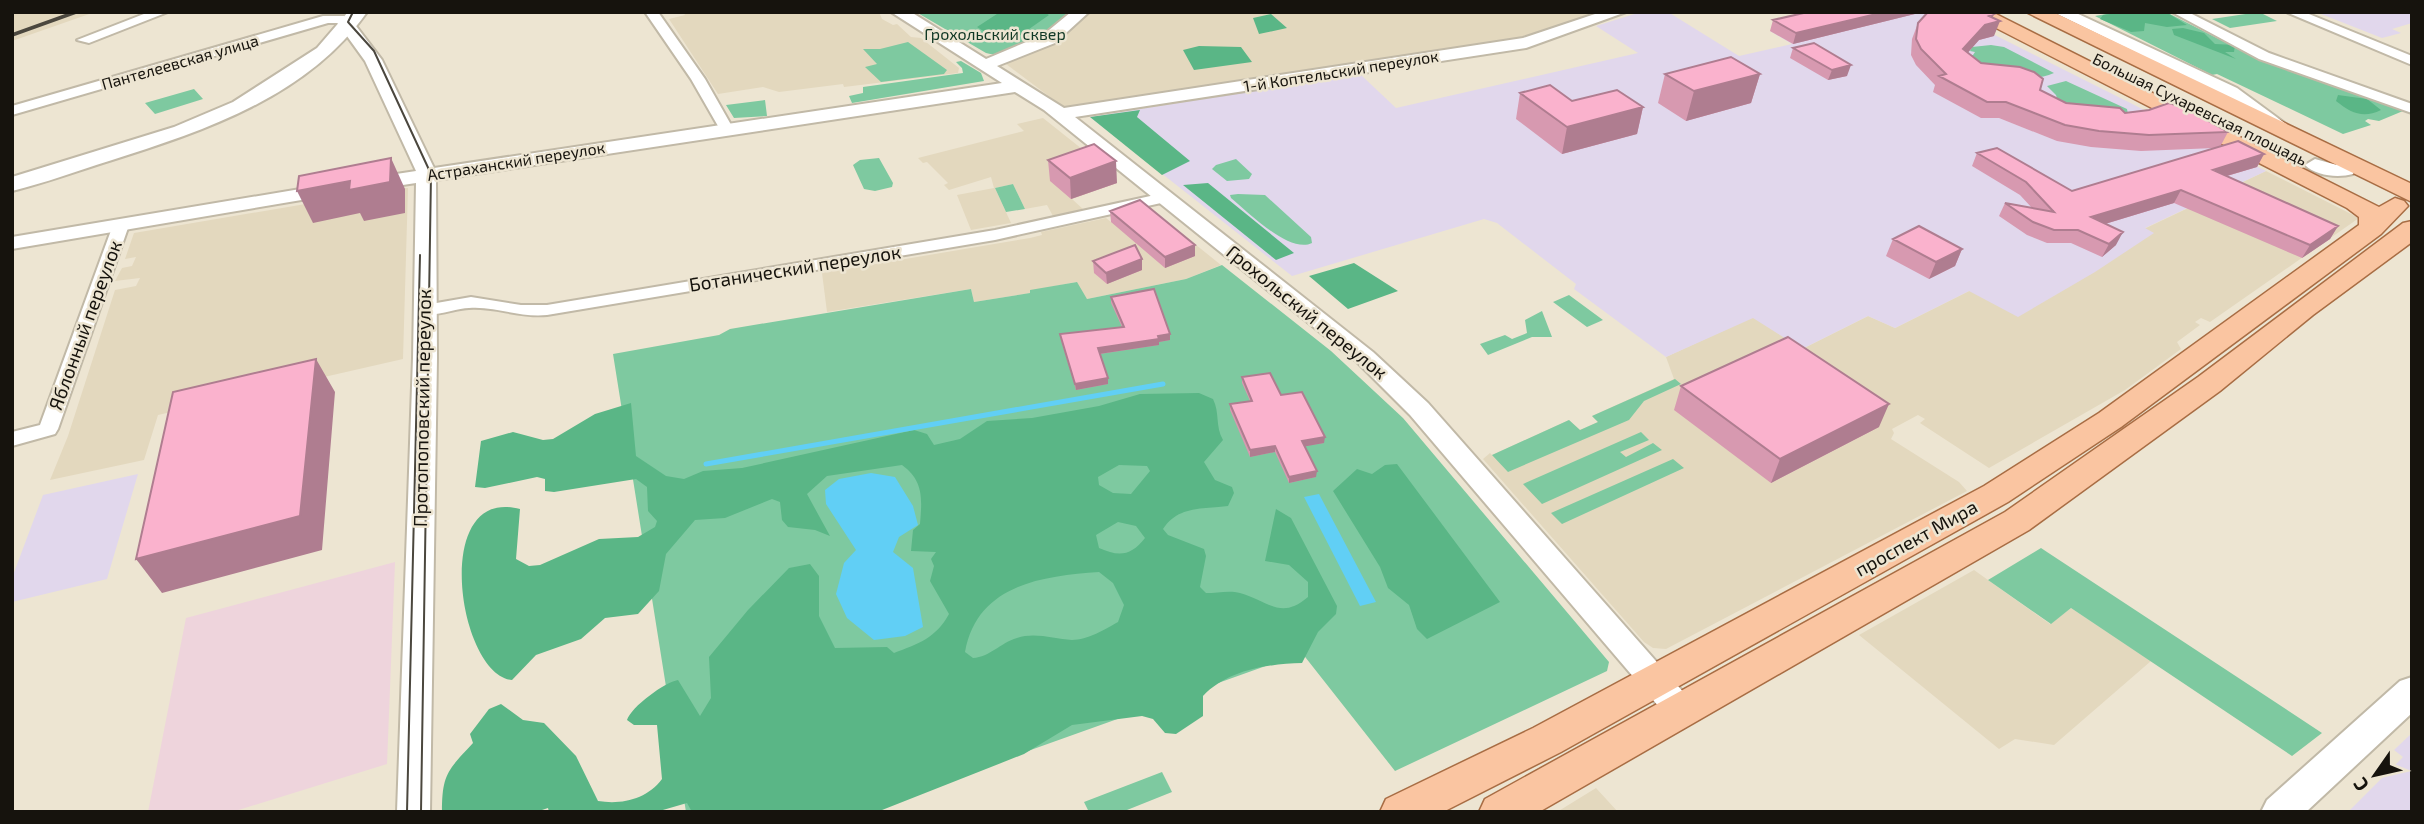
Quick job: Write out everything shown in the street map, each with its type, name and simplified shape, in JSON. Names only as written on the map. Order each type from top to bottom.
[{"type":"main road","points":[[1975,12],[2356,203],[2372,214],[2371,228]]},
{"type":"main road","name":"Большая Сухаревская площадь","points":[[2005,12],[2315,165],[2407,203]]},
{"type":"main road","name":"Большая Сухаревская площадь","points":[[2036,12],[2340,158],[2407,203]]},
{"type":"main road","points":[[12,184],[209,121],[240,106],[313,61],[331,44],[346,17]]},
{"type":"main road","name":"проспект Мира","points":[[1401,812],[1535,746],[1996,494],[2110,420],[2407,203]]},
{"type":"main road","name":"проспект Мира","points":[[1500,812],[1682,712],[2040,506],[2209,384],[2303,309],[2407,203]]},
{"type":"main road","points":[[2280,812],[2412,691]]},
{"type":"street","points":[[84,40],[162,12]]},
{"type":"street","points":[[651,12],[698,79],[727,130]]},
{"type":"street","name":"Грохольский переулок","points":[[899,12],[987,64],[1059,114],[1331,328],[1397,386],[1682,712]]},
{"type":"street","points":[[987,64],[1049,40],[1081,12]]},
{"type":"street","name":"1-й Коптельский переулок","points":[[1059,114],[1526,43],[1618,12]]},
{"type":"street","points":[[2178,12],[2264,56],[2412,109]]},
{"type":"street","points":[[2292,12],[2412,61]]},
{"type":"street","points":[[2065,13],[2231,92],[2305,141]]},
{"type":"street","name":"Пантелеевская улица","points":[[12,111],[346,17]]},
{"type":"street","name":"Протопоповский переулок","points":[[346,17],[373,60],[424,164],[426,175],[413,812]]},
{"type":"street","name":"Астраханский переулок","points":[[12,243],[426,175],[1020,86]]},
{"type":"street","points":[[2315,165],[2336,171],[2346,170],[2348,165],[2340,158]]},
{"type":"street","name":"Ботанический переулок","points":[[425,310],[454,304],[485,302],[517,312],[547,310],[968,240],[1164,198]]},
{"type":"street","name":"Яблонный переулок","points":[[12,439],[48,429],[121,225]]},
{"type":"shaded area","points":[[12,12],[95,12],[12,41]]},
{"type":"shaded area","points":[[683,12],[879,12],[882,19],[893,25],[897,24],[911,37],[921,38],[959,68],[958,73],[844,87],[843,84],[779,92],[763,87],[718,94],[669,19],[685,15]]},
{"type":"shaded area","points":[[1090,12],[1609,12],[1523,41],[1066,109],[1006,64],[1051,43]]},
{"type":"shaded area","points":[[1641,12],[1668,12],[1739,56],[1792,44],[1770,31],[1843,13],[1949,12],[2266,171],[2145,228],[2154,233],[2095,272],[2018,317],[1969,291],[1895,328],[1868,316],[1802,349],[1753,318],[1666,357],[1574,289],[1576,284],[1497,223],[1484,219],[1292,276],[1090,117],[1360,74],[1396,108],[1638,53],[1596,26]]},
{"type":"shaded area","points":[[2316,12],[2410,12],[2412,23],[2392,29],[2401,33],[2382,38]]},
{"type":"shaded area","points":[[1043,118],[1082,149],[1117,183],[1072,199],[1084,210],[1053,216],[1047,205],[1025,209],[1013,184],[995,188],[1011,223],[971,230],[957,195],[994,188],[991,177],[949,190],[944,185],[948,183],[927,162],[923,163],[918,158],[1024,131],[1017,124]]},
{"type":"shaded area","points":[[2266,171],[2359,218],[2210,322],[2201,318],[2195,322],[2200,325],[2177,342],[2181,349],[2125,390],[1989,468],[1920,423],[1925,419],[1918,415],[1892,429],[1894,433],[1891,439],[1959,482],[1967,491],[1666,649],[1653,648],[1644,642],[1483,459],[1490,453],[1492,455],[1569,420],[1580,430],[1598,422],[1592,416],[1674,379],[1666,357],[1753,317],[1802,349],[1868,316],[1895,328],[1969,291],[2153,233],[2144,229]]},
{"type":"shaded area","points":[[408,188],[403,359],[158,415],[144,460],[50,480],[68,436],[115,290],[136,286],[140,278],[115,281],[122,268],[132,266],[136,257],[125,259],[134,233]]},
{"type":"shaded area","points":[[1150,208],[1221,265],[1186,279],[1087,299],[1076,282],[1030,291],[1031,293],[974,302],[971,289],[827,312],[822,273],[1030,238],[1042,235],[1041,232],[1106,218],[1111,222]]},
{"type":"shaded area","points":[[138,474],[107,579],[12,602],[12,578],[43,495]]},
{"type":"shaded area","points":[[395,562],[387,764],[232,812],[148,812],[186,618]]},
{"type":"shaded area","points":[[1974,570],[2050,624],[2071,608],[2151,661],[2054,745],[2015,739],[1999,749],[1859,635]]},
{"type":"shaded area","points":[[2412,733],[2412,812],[2348,812],[2403,757],[2394,750]]},
{"type":"shaded area","points":[[1596,788],[1618,812],[1557,812]]},
{"type":"green space","name":"Грохольский сквер","points":[[916,12],[1074,12],[1020,48],[996,54],[986,53]]},
{"type":"green space","points":[[1000,12],[1044,12],[1049,15],[1012,41],[996,39],[977,27]]},
{"type":"green space","points":[[2118,12],[2166,12],[2262,61],[2403,111],[2379,121],[2368,119],[2365,121],[2371,125],[2343,134],[2217,74],[2212,75],[2095,16]]},
{"type":"green space","points":[[2166,12],[2187,25],[2167,27],[2145,23],[2144,31],[2131,32],[2100,19],[2103,15]]},
{"type":"green space","points":[[2259,12],[2277,21],[2230,28],[2212,19]]},
{"type":"green space","points":[[1271,14],[1287,28],[1259,34],[1253,18]]},
{"type":"green space","points":[[2183,28],[2204,33],[2215,44],[2235,45],[2234,52],[2225,52],[2236,59],[2174,35],[2172,29]]},
{"type":"green space","points":[[908,42],[947,70],[944,74],[881,82],[865,67],[877,64],[863,49],[880,49]]},
{"type":"green space","points":[[1199,46],[1241,47],[1252,62],[1194,70],[1183,50]]},
{"type":"green space","points":[[1972,47],[2004,47],[2054,73],[2033,78],[2009,75],[1987,67],[1968,55],[1975,52],[1970,51]]},
{"type":"green space","points":[[961,61],[981,73],[984,81],[852,103],[849,96],[863,93],[863,87],[963,73],[956,62]]},
{"type":"green space","points":[[2066,81],[2127,109],[2128,114],[2058,102],[2056,95],[2047,86]]},
{"type":"green space","points":[[194,89],[203,99],[155,114],[145,103]]},
{"type":"green space","points":[[2338,95],[2367,99],[2381,110],[2368,114],[2357,113],[2336,101]]},
{"type":"green space","points":[[765,100],[767,116],[734,118],[726,105]]},
{"type":"green space","points":[[1140,110],[1137,117],[1190,161],[1162,175],[1090,117]]},
{"type":"green space","points":[[879,158],[893,183],[892,187],[875,191],[864,189],[853,165],[860,160]]},
{"type":"green space","points":[[1236,159],[1252,174],[1249,179],[1227,181],[1212,169],[1216,165]]},
{"type":"green space","points":[[1208,183],[1294,253],[1276,260],[1183,185]]},
{"type":"green space","points":[[1013,184],[1025,209],[1006,212],[995,188]]},
{"type":"green space","points":[[1230,195],[1265,195],[1311,237],[1312,243],[1303,245],[1281,238]]},
{"type":"green space","points":[[1354,263],[1398,291],[1348,309],[1309,276]]},
{"type":"green space","points":[[1222,265],[1331,351],[1403,418],[1609,662],[1607,671],[1395,771],[1302,653],[857,812],[686,812],[613,354],[719,335],[730,329],[971,289],[974,302],[1077,282],[1087,299],[1186,279]]},
{"type":"green space","points":[[1569,295],[1603,320],[1587,327],[1553,302]]},
{"type":"green space","points":[[1542,311],[1552,337],[1532,337],[1488,355],[1480,344],[1505,335],[1512,339],[1527,333],[1525,320]]},
{"type":"green space","points":[[1675,379],[1681,384],[1644,401],[1629,420],[1508,472],[1492,455],[1569,420],[1580,430],[1598,422],[1592,416]]},
{"type":"green space","points":[[1199,393],[1213,399],[1215,404],[1223,440],[1204,462],[1215,480],[1232,487],[1234,493],[1228,506],[1183,512],[1163,529],[1168,535],[1204,549],[1206,556],[1200,587],[1206,593],[1236,592],[1283,608],[1299,604],[1308,597],[1308,582],[1289,565],[1265,561],[1276,509],[1291,518],[1337,606],[1336,614],[1318,632],[1302,663],[1262,667],[1224,680],[1203,696],[1203,716],[1176,734],[1165,733],[1153,719],[1142,716],[1072,725],[1024,754],[877,812],[692,812],[687,803],[656,812],[549,812],[548,808],[536,812],[442,812],[443,789],[448,773],[473,743],[470,734],[489,709],[501,704],[523,720],[544,723],[576,756],[598,801],[625,801],[649,791],[662,779],[657,725],[634,725],[627,720],[630,715],[649,696],[678,680],[700,716],[711,698],[709,657],[748,610],[789,568],[810,564],[819,576],[819,616],[835,648],[887,647],[894,653],[932,635],[949,614],[930,581],[934,566],[931,559],[936,552],[911,551],[913,530],[920,524],[921,499],[918,484],[909,471],[902,465],[827,476],[807,494],[830,536],[815,530],[788,527],[782,520],[780,502],[772,499],[725,518],[695,520],[666,554],[659,591],[638,614],[605,618],[581,639],[536,655],[512,680],[493,670],[478,648],[467,617],[462,584],[464,551],[473,525],[492,509],[520,509],[516,559],[529,566],[540,565],[599,539],[638,537],[655,527],[657,521],[648,511],[647,487],[636,479],[554,492],[545,491],[545,479],[537,477],[485,488],[475,487],[481,441],[513,432],[543,440],[553,439],[595,414],[631,403],[636,456],[666,476],[684,479],[703,471],[742,468],[914,430],[927,434],[934,445],[960,439],[987,421],[1032,418],[1099,406],[1140,394]],"holes":[[[1119,465],[1147,466],[1150,471],[1131,494],[1113,493],[1099,485],[1098,477]],[[1118,522],[1136,526],[1145,538],[1135,548],[1119,554],[1099,548],[1096,535]],[[1099,572],[1113,583],[1124,605],[1118,622],[1078,640],[1024,636],[979,657],[973,658],[965,652],[972,629],[983,612],[997,598],[1034,581]]]},
{"type":"green space","points":[[1641,432],[1649,440],[1620,452],[1626,457],[1653,443],[1662,450],[1542,504],[1523,484]]},
{"type":"green space","points":[[1673,459],[1684,468],[1562,524],[1551,513]]},
{"type":"green space","points":[[1397,464],[1500,602],[1427,639],[1417,629],[1409,605],[1388,588],[1380,567],[1333,491],[1357,469],[1372,474],[1385,465]]},
{"type":"green space","points":[[2041,548],[2322,733],[2292,756],[2071,608],[2051,624],[1988,580]]},
{"type":"green space","points":[[1162,772],[1172,792],[1122,812],[1089,812],[1084,802]]},
{"type":"water","points":[[871,473],[895,477],[913,506],[918,525],[899,537],[893,552],[913,568],[923,627],[905,636],[874,640],[847,618],[836,594],[844,563],[856,550],[826,504],[825,490],[839,479]]},
{"type":"water","points":[[1319,494],[1376,602],[1360,606],[1304,497]]},
{"type":"building","points":[[1808,12],[1885,12],[1796,33],[1773,20]]},
{"type":"building","points":[[1928,12],[1994,14],[1989,16],[2000,21],[1985,25],[1963,49],[1981,63],[2020,67],[2034,72],[2043,79],[2040,90],[2066,103],[2120,108],[2125,113],[2149,110],[2169,103],[2185,108],[2228,132],[2149,135],[2099,131],[2065,125],[2006,102],[1987,102],[1939,76],[1946,74],[1921,49],[1916,39],[1918,23]]},
{"type":"building","points":[[1814,43],[1851,65],[1832,70],[1793,48]]},
{"type":"building","points":[[1731,57],[1760,74],[1694,91],[1665,74]]},
{"type":"building","points":[[1550,85],[1572,101],[1617,90],[1643,107],[1567,127],[1520,93]]},
{"type":"building","points":[[2238,141],[2264,154],[2213,170],[2338,226],[2310,245],[2181,190],[2091,217],[2123,232],[2109,244],[2078,230],[2054,230],[2033,222],[2005,203],[2054,212],[2026,182],[1977,153],[1997,148],[2072,191]]},
{"type":"building","points":[[1094,144],[1116,161],[1070,178],[1048,160]]},
{"type":"building","points":[[391,158],[390,182],[349,190],[350,181],[297,191],[299,176]]},
{"type":"building","points":[[1140,200],[1195,245],[1165,257],[1110,211]]},
{"type":"building","points":[[1919,226],[1962,249],[1936,262],[1893,239]]},
{"type":"building","points":[[1135,245],[1142,259],[1106,273],[1093,261]]},
{"type":"building","points":[[1154,289],[1170,334],[1158,336],[1159,339],[1098,348],[1108,378],[1075,384],[1060,334],[1124,327],[1111,297]]},
{"type":"building","points":[[1788,337],[1889,404],[1780,459],[1681,386]]},
{"type":"building","points":[[316,359],[300,516],[136,559],[173,392]]},
{"type":"building","points":[[1270,373],[1281,395],[1302,392],[1325,437],[1302,441],[1317,471],[1289,477],[1275,446],[1250,450],[1230,404],[1252,401],[1242,377]]},
{"type":"waterway","points":[[706,464],[1163,384]]},
{"type":"tram line","points":[[353,12],[348,22],[374,51],[431,174],[421,812]]},
{"type":"tram line","points":[[407,812],[420,255]]},
{"type":"railway","points":[[12,35],[76,12]]}]
